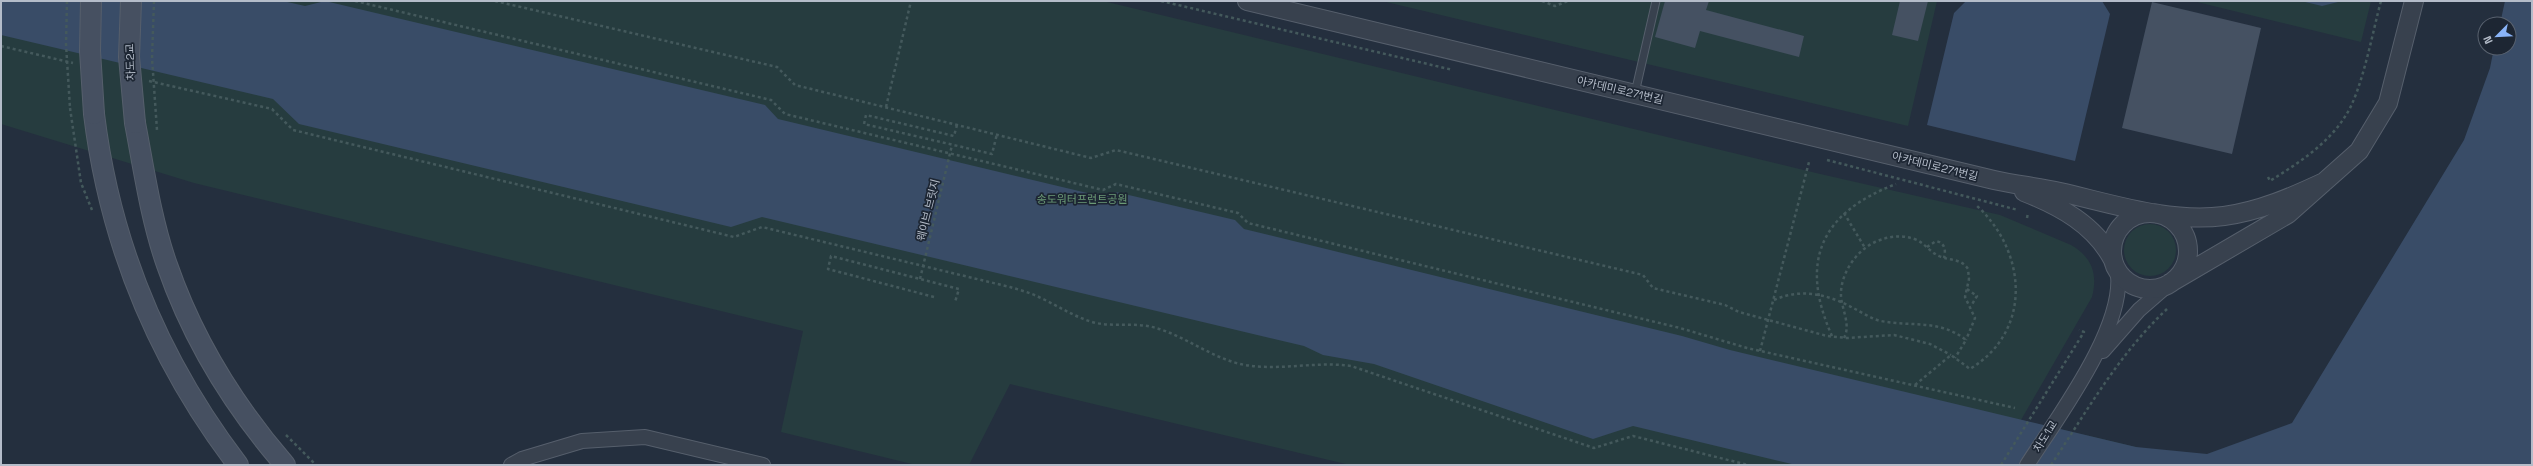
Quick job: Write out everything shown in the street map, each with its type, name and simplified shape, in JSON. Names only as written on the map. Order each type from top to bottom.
[{"type":"main road","points":[[91,1],[90,51],[94,114],[98,149],[115,224],[146,311],[173,368],[238,465]]},
{"type":"main road","name":"차도2교","points":[[131,1],[130,58],[135,123],[156,229],[166,264],[181,301],[226,389],[249,422],[285,465]]},
{"type":"street","name":"아카데미로271번길","points":[[1247,1],[1994,180]]},
{"type":"street","points":[[1994,180],[2046,201],[2088,227],[2103,243],[2115,265],[2125,279],[2139,287],[2155,288],[2170,283],[2282,218],[2359,151],[2388,103],[2414,1]]},
{"type":"street","points":[[1994,180],[2046,189],[2164,216],[2175,222],[2185,235],[2187,242],[2185,266],[2170,283],[2139,310],[2087,369]]},
{"type":"street","points":[[2087,369],[2115,311],[2119,286],[2115,265],[2114,240],[2122,225],[2135,216],[2152,213],[2195,217],[2238,214],[2260,208],[2324,182]]},
{"type":"street","name":"차도1교","points":[[2027,465],[2087,369]]},
{"type":"street","points":[[511,465],[522,459],[582,441],[645,437],[763,465]]},
{"type":"lane","points":[[1635,93],[1656,1]]},
{"type":"path","points":[[67,1],[66,44],[70,108]]},
{"type":"path","points":[[154,1],[152,58],[158,138]]},
{"type":"path","points":[[356,1],[770,100],[785,114],[793,116],[1103,190],[1116,184],[1238,212],[1248,223],[1680,328],[1760,351],[2015,408]]},
{"type":"path","points":[[495,1],[777,67],[795,85],[1091,158],[1116,150],[1643,275],[1653,288],[1725,305],[1739,312],[1832,337],[1844,338],[1884,335],[1900,336],[1930,344],[1951,355],[1970,369],[1987,357],[2006,330],[2017,294],[2015,270],[2006,243],[1989,217],[1976,204]]},
{"type":"path","points":[[886,107],[911,1]]},
{"type":"path","points":[[1542,1],[1555,6],[1568,1]]},
{"type":"path","points":[[2268,177],[2270,181],[2307,156],[2323,143],[2347,114],[2370,45],[2381,1]]},
{"type":"path","points":[[1,46],[78,64]]},
{"type":"path","points":[[148,80],[272,109],[293,130],[734,237],[762,227],[1010,287],[1042,298],[1087,320],[1109,325],[1155,327],[1181,336],[1219,357],[1245,365],[1274,368],[1324,363],[1351,366],[1594,448],[1633,436],[1748,465]]},
{"type":"path","points":[[957,125],[954,136],[866,115],[864,124],[992,154],[997,134]]},
{"type":"path","name":"웨이브 브릿지","points":[[920,279],[952,145]]},
{"type":"path","points":[[1823,159],[2029,213],[2027,218]]},
{"type":"path","points":[[1760,351],[1809,162]]},
{"type":"path","points":[[1832,337],[1823,316],[1819,295],[1818,266],[1822,245],[1830,229],[1844,213],[1869,195],[1896,184]]},
{"type":"path","points":[[1844,213],[1865,248]]},
{"type":"path","points":[[1844,338],[1847,330],[1841,292],[1845,278],[1853,261],[1865,248],[1886,238],[1901,236],[1915,239],[1934,254],[1944,258],[1956,260],[1966,266],[1970,274],[1965,297],[1975,313],[1975,323],[1955,358]]},
{"type":"path","points":[[1927,247],[1936,241],[1941,243],[1946,250],[1944,258]]},
{"type":"path","points":[[934,296],[828,269],[831,256],[959,290],[955,302]]},
{"type":"path","points":[[1967,288],[1977,296],[1971,306]]},
{"type":"path","points":[[1774,300],[1795,293],[1819,295],[1842,302],[1874,320],[1933,325],[1954,332],[1966,340]]},
{"type":"path","points":[[2051,465],[2137,339],[2172,304]]},
{"type":"path","points":[[2001,465],[2042,403],[2084,332],[2080,330]]},
{"type":"path","points":[[1915,385],[1951,355]]},
{"type":"path","points":[[284,433],[316,465]]},
{"type":"green space","name":"송도워터프런트공원","points":[[1,1],[1103,1],[1816,173],[2000,215],[2071,245],[2084,255],[2092,267],[2094,274],[2094,289],[2092,297],[2021,420],[2136,447],[2132,465],[1350,465],[1010,384],[969,465],[916,465],[781,432],[803,331],[194,183],[1,124]]},
{"type":"green space","points":[[1382,1],[1937,1],[1908,126]]},
{"type":"green space","points":[[2193,1],[2371,1],[2361,42]]},
{"type":"green space","points":[[2150,224],[2160,226],[2168,232],[2174,240],[2176,250],[2174,260],[2168,268],[2160,274],[2150,276],[2140,274],[2132,268],[2126,260],[2124,250],[2126,240],[2132,232],[2140,226]]},
{"type":"water","points":[[1,1],[283,1],[305,6],[325,1],[765,105],[778,119],[1104,197],[1116,192],[1235,220],[1244,229],[1682,336],[1730,350],[2136,447],[2207,454],[2292,423],[2464,140],[2490,68],[2492,56],[2517,56],[2517,16],[2502,16],[2505,1],[2532,1],[2532,465],[1796,465],[1633,426],[1593,439],[1374,364],[1323,355],[1304,346],[762,217],[731,227],[299,124],[273,99],[1,35]]},
{"type":"water","points":[[1966,1],[2102,1],[2110,14],[2075,161],[1927,125],[1954,13]]},
{"type":"water","points":[[2301,1],[2342,1],[2322,6]]},
{"type":"building","points":[[1665,1],[1709,1],[1706,10],[1804,36],[1799,57],[1700,31],[1695,48],[1655,37]]},
{"type":"building","points":[[1900,1],[1928,1],[1918,41],[1892,35]]},
{"type":"building","points":[[2152,2],[2261,28],[2232,154],[2122,128]]}]
